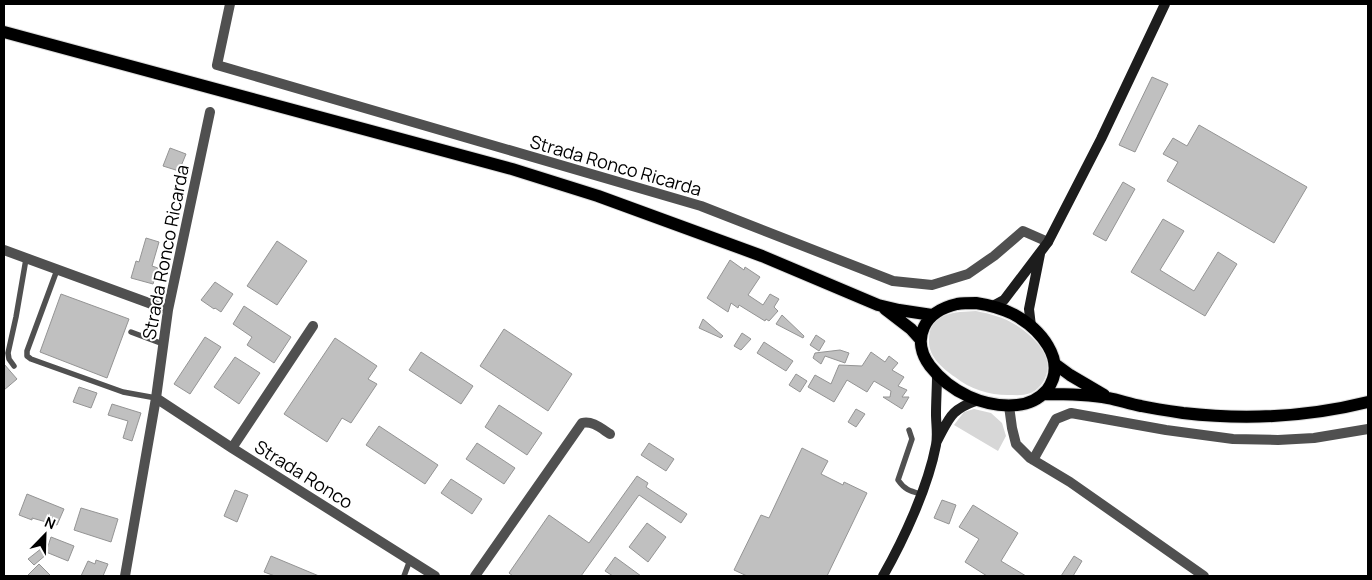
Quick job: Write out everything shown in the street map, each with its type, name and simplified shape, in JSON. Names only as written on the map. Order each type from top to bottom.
[{"type":"main road","points":[[993,306],[1004,300],[1044,247],[1101,140],[1165,4]]},
{"type":"main road","points":[[4,32],[512,169],[598,196],[762,256],[878,305],[932,315]]},
{"type":"main road","points":[[1031,326],[1028,309],[1044,247]]},
{"type":"main road","points":[[976,303],[993,306],[1012,314],[1031,326],[1044,340],[1052,354],[1055,374],[1043,394],[1034,400],[1009,406],[978,400],[962,394],[948,385],[927,362],[920,339],[926,323],[932,315],[944,308],[958,304],[976,303]]},
{"type":"main road","points":[[878,305],[911,329],[920,339]]},
{"type":"main road","points":[[1055,364],[1108,398]]},
{"type":"main road","points":[[882,576],[904,533],[930,469],[936,442],[938,376]]},
{"type":"main road","points":[[1043,394],[1108,398],[1143,407],[1184,413],[1262,416],[1316,412],[1368,402]]},
{"type":"main road","points":[[936,442],[957,409],[978,400]]},
{"type":"street","name":"Strada Ronco Ricarda","points":[[230,4],[217,65],[701,206],[893,281],[932,284],[968,274],[994,256],[1023,231],[1044,247]]},
{"type":"street","name":"Strada Ronco Ricarda","points":[[125,576],[156,398],[168,310],[210,112]]},
{"type":"street","points":[[4,250],[168,310]]},
{"type":"street","points":[[232,448],[313,326]]},
{"type":"street","name":"Strada Ronco","points":[[156,398],[435,576]]},
{"type":"street","points":[[1009,406],[1016,444],[1033,460],[1070,482],[1204,576]]},
{"type":"street","points":[[1033,460],[1056,419],[1071,413],[1166,430],[1232,439],[1278,440],[1314,438],[1368,429]]},
{"type":"street","points":[[475,576],[582,423],[590,422],[610,434]]},
{"type":"lane","points":[[14,366],[9,359],[8,353],[26,258]]},
{"type":"lane","points":[[57,270],[26,351],[30,359],[123,392],[156,398]]},
{"type":"lane","points":[[131,332],[163,344]]},
{"type":"lane","points":[[909,430],[912,439],[898,480],[903,487],[921,494]]},
{"type":"lane","points":[[404,576],[410,560]]},
{"type":"shaded area","points":[[976,311],[997,316],[1011,322],[1020,327],[1041,347],[1046,357],[1048,369],[1044,380],[1036,390],[1025,395],[1001,395],[973,388],[946,370],[934,358],[929,342],[930,332],[938,319],[952,313]]},
{"type":"shaded area","points":[[974,409],[991,413],[1002,423],[1006,436],[998,451],[954,425],[964,412]]},
{"type":"building","points":[[1152,77],[1168,84],[1135,152],[1119,145]]},
{"type":"building","points":[[1199,125],[1307,187],[1274,243],[1167,181],[1178,162],[1163,154],[1173,138],[1187,146]]},
{"type":"building","points":[[170,148],[186,154],[179,171],[163,166]]},
{"type":"building","points":[[1123,182],[1135,189],[1106,241],[1093,234]]},
{"type":"building","points":[[1163,219],[1184,231],[1160,270],[1194,291],[1218,252],[1237,264],[1205,316],[1131,272]]},
{"type":"building","points":[[146,238],[159,242],[152,266],[158,268],[153,284],[131,278],[136,261],[139,262]]},
{"type":"building","points":[[277,241],[307,261],[277,305],[247,286]]},
{"type":"building","points":[[730,260],[744,270],[745,267],[760,277],[748,295],[763,305],[770,294],[779,299],[774,307],[778,311],[769,321],[766,319],[765,321],[739,305],[738,308],[731,303],[728,312],[707,298]]},
{"type":"building","points":[[215,282],[233,294],[221,312],[201,300]]},
{"type":"building","points":[[61,294],[129,319],[107,378],[40,352]]},
{"type":"building","points":[[244,306],[291,337],[274,363],[247,345],[252,337],[233,324]]},
{"type":"building","points":[[782,315],[804,336],[803,338],[776,324]]},
{"type":"building","points":[[703,319],[723,336],[721,338],[699,328]]},
{"type":"building","points":[[504,329],[572,374],[548,411],[480,366]]},
{"type":"building","points":[[742,333],[751,339],[741,350],[734,346]]},
{"type":"building","points":[[816,335],[825,341],[819,351],[810,345]]},
{"type":"building","points":[[205,337],[221,347],[190,394],[174,384]]},
{"type":"building","points":[[335,338],[377,366],[368,379],[377,384],[351,423],[342,418],[327,442],[284,414]]},
{"type":"building","points":[[764,342],[793,361],[786,371],[757,353]]},
{"type":"building","points":[[840,350],[849,353],[845,363],[825,356],[821,364],[813,358],[815,353]]},
{"type":"building","points":[[421,352],[473,386],[461,404],[409,370]]},
{"type":"building","points":[[871,352],[885,362],[889,356],[898,363],[892,370],[904,377],[898,386],[907,390],[902,397],[909,397],[902,409],[883,397],[890,397],[891,391],[874,381],[867,392],[847,380],[834,402],[808,387],[815,375],[831,384],[839,365],[862,366]]},
{"type":"building","points":[[235,357],[260,373],[239,404],[214,387]]},
{"type":"building","points":[[4,364],[17,379],[4,390]]},
{"type":"building","points":[[796,374],[807,381],[800,392],[789,385]]},
{"type":"building","points":[[79,387],[97,393],[91,408],[73,402]]},
{"type":"building","points":[[112,404],[141,413],[132,441],[123,438],[128,421],[108,415]]},
{"type":"building","points":[[499,405],[542,433],[527,455],[485,427]]},
{"type":"building","points":[[856,409],[865,414],[856,427],[848,422]]},
{"type":"building","points":[[379,426],[438,465],[425,484],[366,445]]},
{"type":"building","points":[[477,443],[515,468],[504,484],[466,459]]},
{"type":"building","points":[[649,443],[674,459],[666,471],[641,455]]},
{"type":"building","points":[[802,448],[828,461],[821,474],[843,485],[844,482],[867,493],[827,576],[747,576],[734,570],[761,515],[769,518]]},
{"type":"building","points":[[637,476],[648,483],[646,487],[687,514],[681,523],[639,495],[581,576],[513,576],[509,573],[549,515],[589,543]]},
{"type":"building","points":[[451,479],[482,499],[472,514],[441,493]]},
{"type":"building","points":[[235,490],[248,495],[237,522],[224,516]]},
{"type":"building","points":[[27,494],[64,509],[57,525],[32,518],[32,520],[19,515]]},
{"type":"building","points":[[942,500],[956,505],[949,524],[934,518]]},
{"type":"building","points":[[973,505],[1018,533],[1001,561],[1026,576],[987,576],[965,562],[979,539],[959,527]]},
{"type":"building","points":[[81,508],[118,519],[111,542],[74,530]]},
{"type":"building","points":[[647,523],[666,537],[648,562],[629,547]]},
{"type":"building","points":[[51,537],[74,546],[68,561],[46,552]]},
{"type":"building","points":[[42,548],[47,554],[34,565],[28,559]]},
{"type":"building","points":[[271,556],[319,576],[275,576],[264,572]]},
{"type":"building","points":[[1074,556],[1082,561],[1073,576],[1061,576]]},
{"type":"building","points":[[615,557],[641,576],[613,576],[605,571]]},
{"type":"building","points":[[96,560],[108,564],[103,576],[81,576],[88,561],[95,564]]},
{"type":"building","points":[[39,564],[51,576],[27,576]]}]
